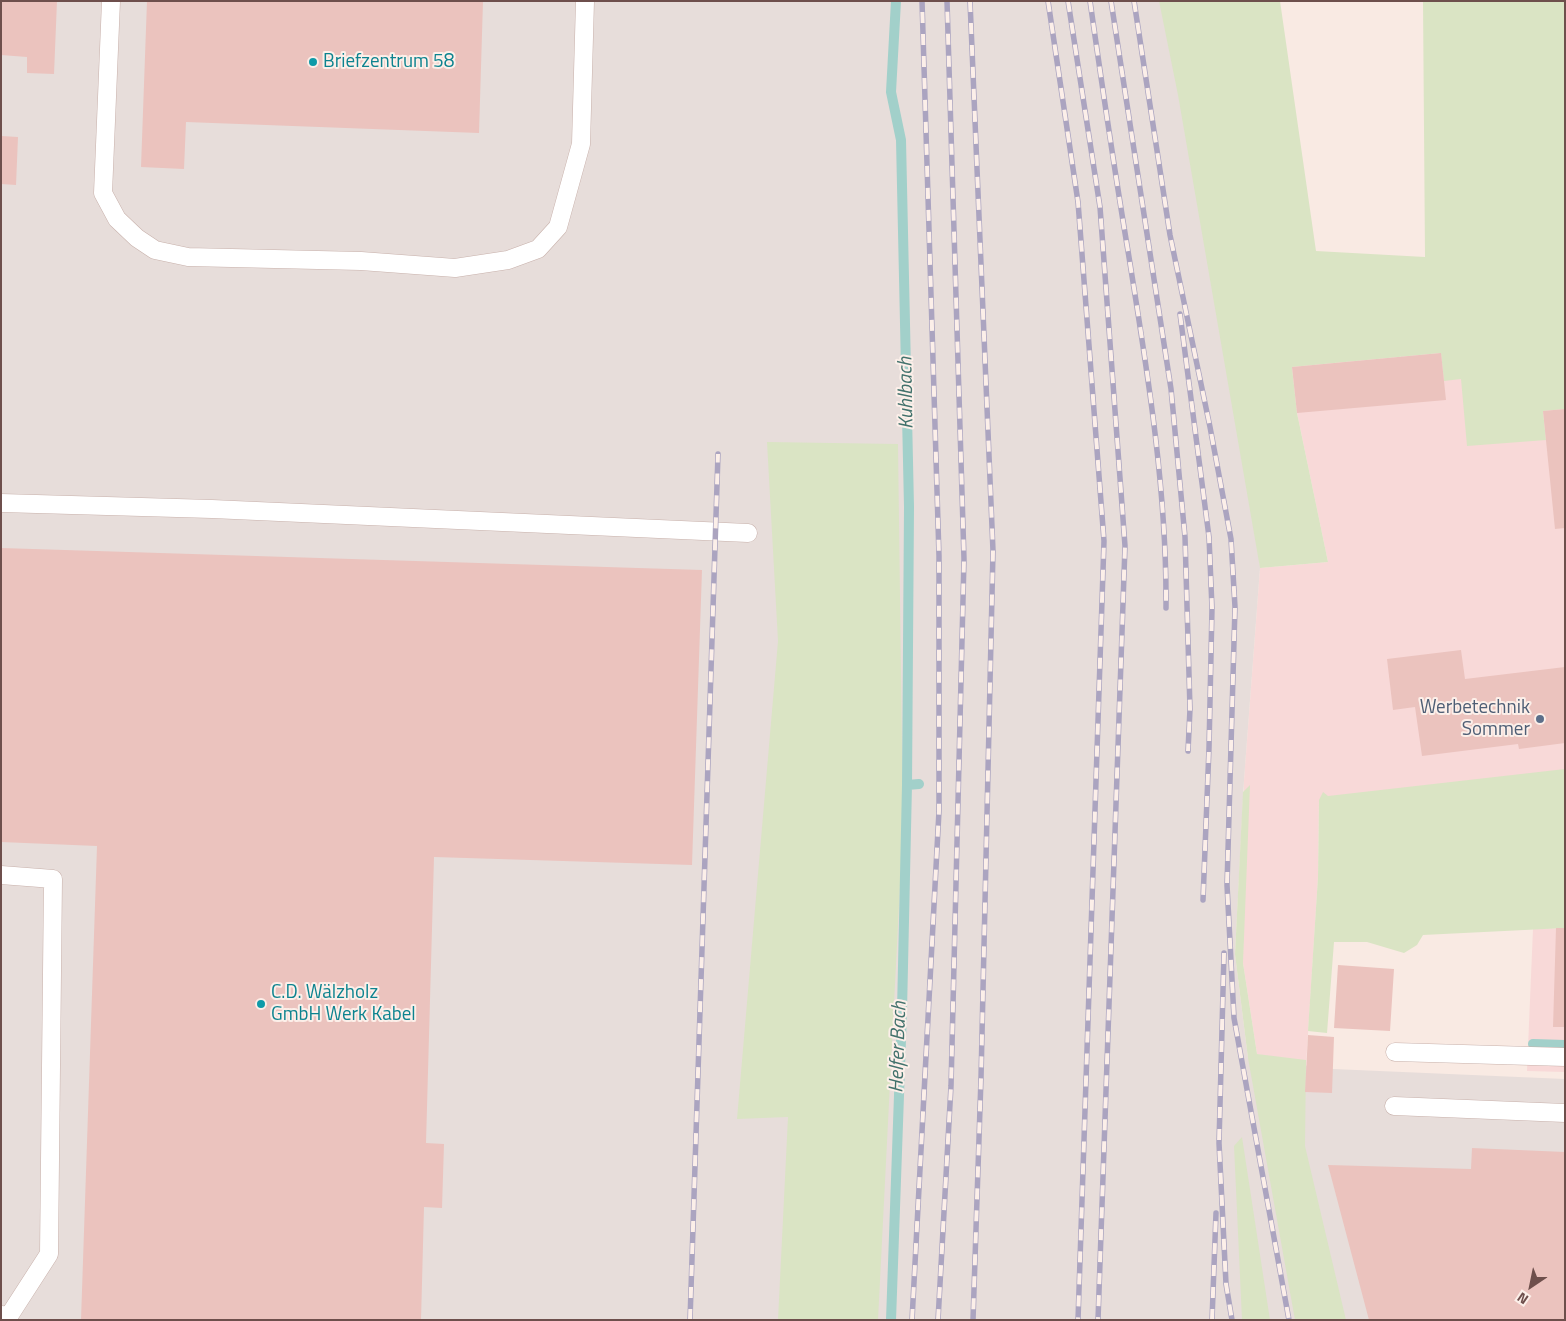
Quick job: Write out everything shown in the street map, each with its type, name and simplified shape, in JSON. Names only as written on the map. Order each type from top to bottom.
[{"type":"lane","points":[[111,1],[103,193],[117,219],[137,238],[156,250],[188,257],[361,261],[455,268],[508,260],[538,249],[558,226],[581,144],[585,1]]},
{"type":"lane","points":[[1,503],[212,509],[748,533]]},
{"type":"lane","points":[[1,875],[53,879],[49,1254],[9,1316],[1,1315]]},
{"type":"lane","points":[[1395,1052],[1565,1057]]},
{"type":"lane","points":[[1394,1106],[1565,1114]]},
{"type":"shaded area","points":[[1,1],[1162,1],[1257,460],[1260,568],[1244,780],[1235,954],[1248,1058],[1333,1069],[1565,1079],[1565,1320],[1,1320]]},
{"type":"shaded area","points":[[1441,353],[1461,378],[1546,440],[1543,411],[1565,409],[1565,772],[1319,800],[1318,877],[1306,1065],[1257,1054],[1243,963],[1244,780],[1260,568],[1328,562],[1297,413],[1292,367]]},
{"type":"shaded area","points":[[1565,928],[1565,1072],[1527,1071],[1533,929]]},
{"type":"green space","points":[[1159,1],[1280,1],[1316,251],[1425,257],[1423,1],[1565,1],[1565,409],[1543,411],[1546,440],[1467,446],[1461,379],[1444,381],[1441,353],[1292,367],[1297,413],[1328,562],[1260,568],[1178,95]]},
{"type":"green space","points":[[767,442],[898,444],[903,826],[878,1320],[778,1320],[788,1117],[737,1119],[778,641]]},
{"type":"green space","points":[[1565,769],[1565,928],[1423,935],[1417,945],[1404,953],[1367,942],[1334,942],[1327,1033],[1308,1031],[1318,877],[1319,800],[1323,792],[1328,796]]},
{"type":"green space","points":[[1250,785],[1243,963],[1257,1054],[1306,1060],[1305,1146],[1346,1320],[1295,1320],[1248,1058],[1235,954],[1243,792]]},
{"type":"green space","points":[[1242,1137],[1270,1320],[1242,1320],[1234,1146]]},
{"type":"building","points":[[1,1],[57,1],[54,74],[27,73],[27,57],[1,55]]},
{"type":"building","name":"Briefzentrum 58","points":[[147,1],[483,1],[479,133],[186,122],[184,169],[141,167]]},
{"type":"building","points":[[1,136],[18,137],[16,185],[1,184]]},
{"type":"building","points":[[1441,353],[1446,400],[1297,413],[1292,367]]},
{"type":"building","points":[[1565,409],[1565,528],[1555,529],[1543,411]]},
{"type":"building","name":"C.D. Wälzholz GmbH Werk Kabel","points":[[1,548],[702,570],[692,865],[434,857],[426,1143],[444,1144],[442,1208],[424,1207],[421,1320],[81,1320],[97,846],[1,842]]},
{"type":"building","points":[[1461,650],[1465,679],[1565,667],[1565,743],[1519,749],[1518,744],[1422,756],[1415,707],[1393,710],[1387,659]]},
{"type":"building","points":[[1556,928],[1565,928],[1565,1027],[1553,1027]]},
{"type":"building","points":[[1338,965],[1394,969],[1390,1031],[1334,1028]]},
{"type":"building","points":[[1308,1035],[1334,1037],[1332,1093],[1305,1092]]},
{"type":"building","points":[[1472,1148],[1565,1152],[1565,1320],[1369,1320],[1328,1165],[1471,1169]]},
{"type":"waterway","name":"Kuhlbach","points":[[896,1],[891,92],[901,140],[909,507],[907,785]]},
{"type":"waterway","name":"Helfer Bach","points":[[891,1320],[902,1011],[907,785],[919,784]]},
{"type":"waterway","points":[[1533,1044],[1565,1045]]},
{"type":"railway","points":[[912,1320],[939,811],[939,556],[922,1]]},
{"type":"railway","points":[[938,1320],[951,1086],[964,559],[947,1]]},
{"type":"railway","points":[[970,1],[993,551],[981,1078],[973,1320]]},
{"type":"railway","points":[[1048,1],[1078,202],[1104,541],[1078,1320]]},
{"type":"railway","points":[[1068,1],[1100,207],[1125,546],[1098,1320]]},
{"type":"railway","points":[[1090,1],[1154,429],[1163,518],[1166,608]]},
{"type":"railway","points":[[1111,1],[1171,389],[1185,537],[1190,709],[1188,751]]},
{"type":"railway","points":[[1134,1],[1170,235],[1231,539],[1235,607],[1227,885],[1234,1018],[1289,1320]]},
{"type":"railway","points":[[1180,314],[1209,537],[1212,608],[1203,900]]},
{"type":"railway","points":[[690,1320],[718,454]]},
{"type":"railway","points":[[1224,953],[1219,1143],[1226,1284],[1232,1320]]},
{"type":"railway","points":[[1212,1320],[1216,1213]]},
{"type":"place","name":"Briefzentrum 58","points":[[313,62]]},
{"type":"place","name":"Werbetechnik Sommer","points":[[1540,719]]},
{"type":"place","name":"C.D. Wälzholz GmbH Werk Kabel","points":[[261,1004]]}]
